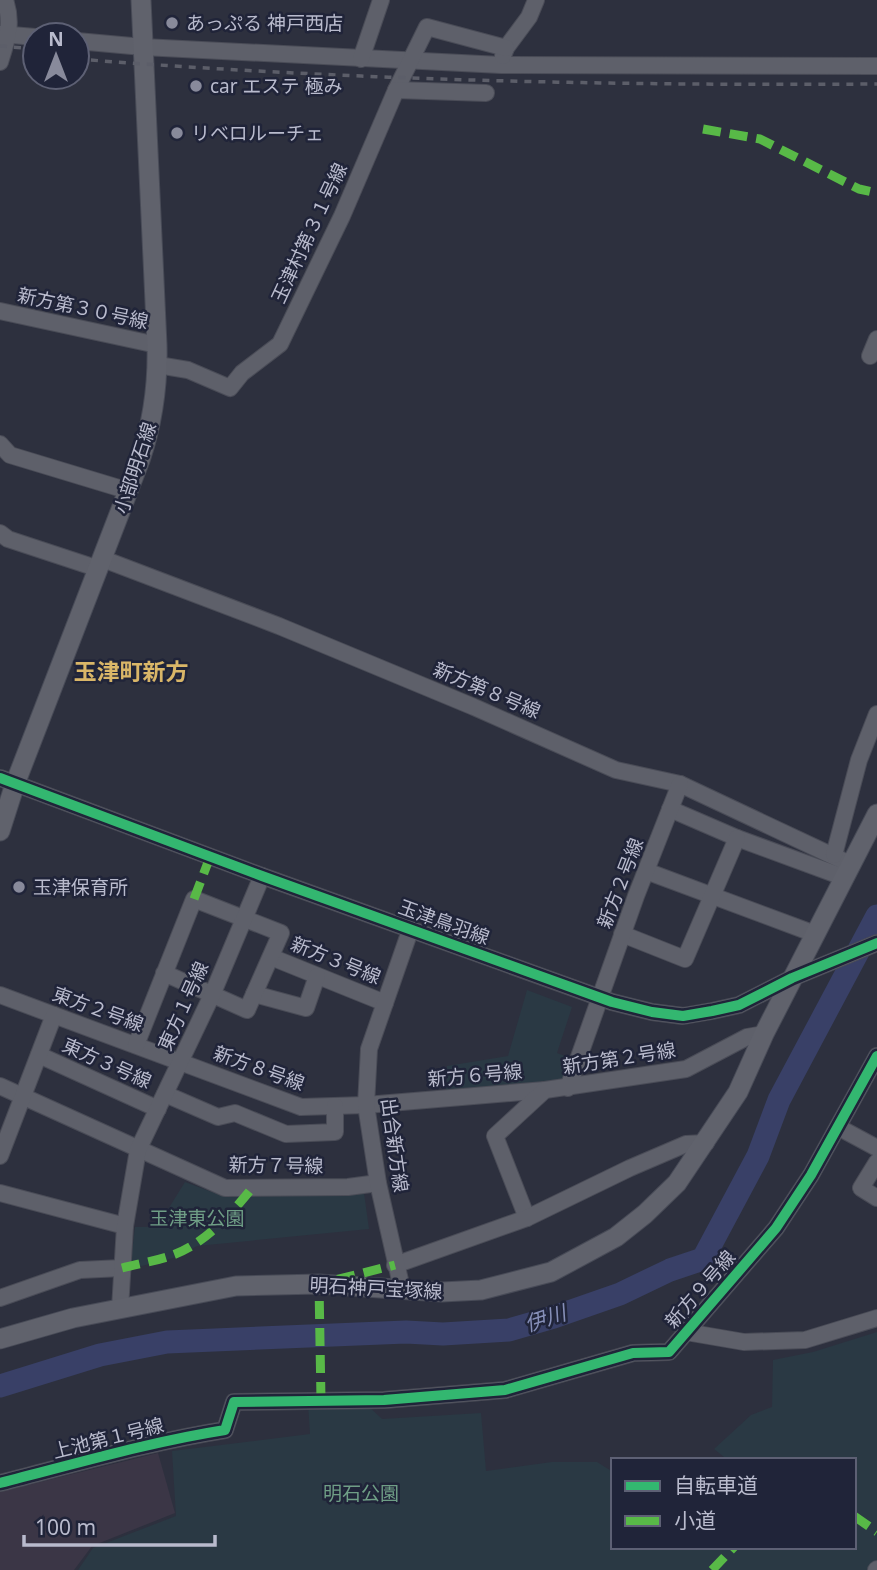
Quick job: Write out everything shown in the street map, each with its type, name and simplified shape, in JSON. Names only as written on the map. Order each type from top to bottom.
[{"type":"main road","name":"小部明石線","points":[[0,831],[7,781],[101,564],[149,435],[156,399],[158,355],[141,0]]},
{"type":"main road","name":"明石神戸宝塚線","points":[[0,1338],[73,1318],[236,1286],[319,1284],[442,1292],[481,1290],[551,1272],[616,1237],[677,1183],[738,1092],[815,934],[843,866],[877,814]]},
{"type":"street","points":[[0,62],[10,14],[5,0]]},
{"type":"street","points":[[361,59],[381,0]]},
{"type":"street","points":[[501,65],[506,48],[529,17],[536,0]]},
{"type":"street","points":[[486,93],[396,90],[427,27],[506,48]]},
{"type":"street","points":[[91,42],[501,65],[877,66]]},
{"type":"street","name":"玉津村第３１号線","points":[[158,355],[230,388],[242,373],[280,344],[342,216],[396,90]]},
{"type":"street","name":"新方第３０号線","points":[[0,311],[158,355]]},
{"type":"street","points":[[870,356],[877,339]]},
{"type":"street","points":[[0,444],[10,455],[129,491]]},
{"type":"street","name":"新方第８号線","points":[[0,533],[8,539],[101,564],[279,626],[474,707],[616,770],[680,784],[843,866]]},
{"type":"street","points":[[670,809],[737,838],[843,866],[859,760],[877,714]]},
{"type":"street","name":"玉津鳥羽線","points":[[7,781],[262,876],[600,997],[652,1012],[683,1016],[739,1004],[792,978],[877,943]]},
{"type":"street","name":"新方２号線","points":[[568,1088],[622,934],[680,784]]},
{"type":"street","points":[[622,934],[685,959],[737,838]]},
{"type":"street","points":[[646,871],[815,934]]},
{"type":"street","name":"東方１号線","points":[[120,1309],[125,1226],[138,1150],[212,995],[262,876]]},
{"type":"street","points":[[136,1045],[164,973],[194,899],[281,933],[247,1010],[164,973]]},
{"type":"street","name":"出合新方線","points":[[402,1289],[378,1183],[366,1105],[369,1049],[411,929]]},
{"type":"street","name":"新方３号線","points":[[271,957],[385,1003]]},
{"type":"street","points":[[254,994],[306,1008],[317,976]]},
{"type":"street","name":"東方２号線","points":[[0,995],[181,1062]]},
{"type":"street","points":[[0,1156],[54,1015]]},
{"type":"street","name":"新方第２号線","points":[[527,1218],[495,1136],[545,1090],[686,1069],[747,1037],[764,1034]]},
{"type":"street","name":"東方３号線","points":[[38,1055],[162,1101],[218,1117],[235,1113],[286,1134],[335,1132],[335,1106]]},
{"type":"street","name":"新方９号線","points":[[225,1430],[234,1402],[384,1400],[505,1390],[633,1353],[669,1352],[776,1228],[811,1175],[877,1056]]},
{"type":"street","name":"新方８号線","points":[[181,1062],[301,1107],[366,1105]]},
{"type":"street","name":"新方７号線","points":[[0,1086],[225,1188],[348,1187],[378,1183]]},
{"type":"street","name":"新方６号線","points":[[366,1105],[545,1090]]},
{"type":"street","points":[[838,1127],[877,1148]]},
{"type":"street","name":"明石神戸宝塚線","points":[[396,1265],[527,1218],[686,1144],[706,1143]]},
{"type":"street","points":[[877,1162],[861,1188],[877,1198]]},
{"type":"street","points":[[0,1193],[125,1226]]},
{"type":"street","points":[[0,1298],[80,1270],[122,1268]]},
{"type":"street","points":[[686,1332],[744,1342],[805,1339],[877,1318]]},
{"type":"street","name":"上池第１号線","points":[[0,1483],[186,1436],[225,1430]]},
{"type":"shaded area","points":[[158,1453],[175,1513],[92,1546],[74,1570],[0,1570],[0,1492]]},
{"type":"green space","points":[[527,990],[572,1007],[557,1053],[570,1058],[561,1082],[446,1091],[447,1066],[508,1056]]},
{"type":"green space","name":"玉津東公園","points":[[185,1182],[220,1195],[364,1193],[369,1229],[197,1246],[177,1257],[130,1269],[135,1227],[157,1227]]},
{"type":"green space","name":"明石公園","points":[[877,1332],[877,1570],[78,1570],[93,1548],[176,1516],[172,1451],[310,1434],[308,1404],[366,1404],[382,1419],[481,1413],[486,1471],[552,1462],[597,1462],[611,1471],[611,1549],[856,1549],[856,1458],[723,1458],[714,1449],[751,1415],[772,1407],[773,1360],[813,1352]]},
{"type":"waterway","name":"伊川","points":[[0,1386],[100,1355],[167,1342],[509,1330],[620,1294],[670,1270],[703,1259],[758,1156],[779,1100],[877,916]]},
{"type":"railway","points":[[0,46],[21,48]]},
{"type":"railway","points":[[91,60],[377,77],[677,84],[877,84]]},
{"type":"marked path","points":[[703,129],[760,139],[859,189],[877,193]]},
{"type":"marked path","points":[[194,899],[210,857]]},
{"type":"marked path","points":[[122,1268],[170,1256],[194,1244],[226,1218],[253,1187]]},
{"type":"marked path","points":[[321,1400],[319,1284],[395,1265]]},
{"type":"marked path","points":[[856,1517],[877,1532]]},
{"type":"marked path","points":[[712,1570],[732,1549]]},
{"type":"cycle path","points":[[0,778],[612,1002],[652,1012],[683,1016],[739,1005],[792,978],[877,943]]},
{"type":"cycle path","points":[[0,1483],[140,1447],[225,1430],[234,1402],[384,1400],[505,1390],[633,1353],[669,1352],[776,1228],[811,1175],[877,1056]]},
{"type":"place","name":"あっぷる 神戸西店","points":[[172,23]]},
{"type":"place","name":"car エステ 極み","points":[[196,86]]},
{"type":"place","name":"リベロルーチェ","points":[[177,133]]},
{"type":"place","name":"玉津保育所","points":[[19,887]]},
{"type":"district","name":"玉津町新方","points":[[131,671]]}]
